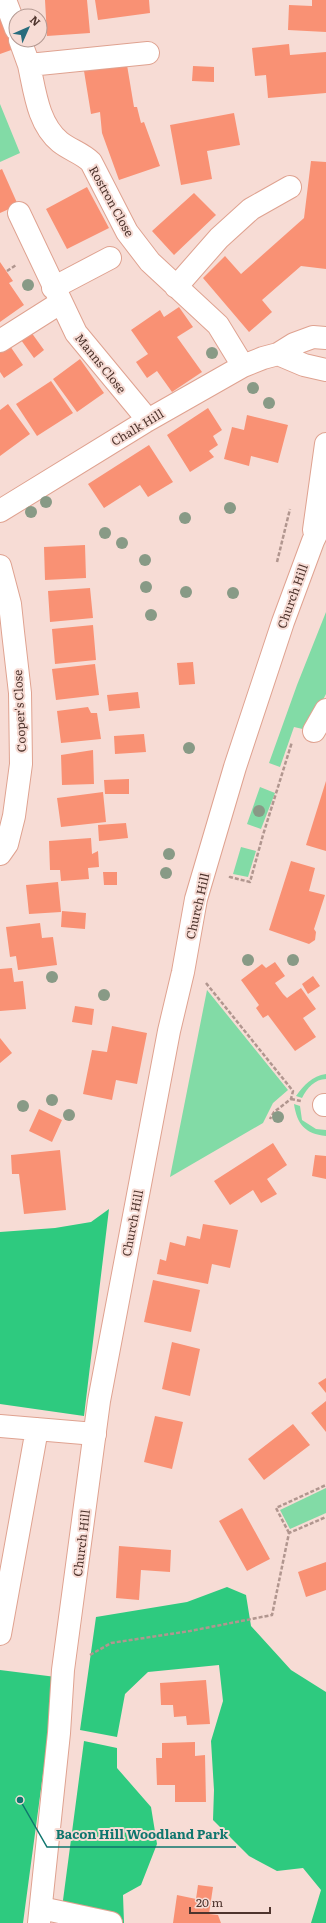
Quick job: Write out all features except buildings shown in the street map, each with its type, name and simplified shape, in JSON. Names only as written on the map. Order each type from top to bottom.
[{"type":"street","name":"Rostron Close","points":[[23,48],[30,65],[36,96],[47,127],[60,142],[83,154],[91,162],[127,232],[150,262],[218,325],[243,366]]},
{"type":"street","points":[[30,65],[148,53]]},
{"type":"street","points":[[176,287],[219,238],[251,209],[290,187]]},
{"type":"street","name":"Manns Close","points":[[18,213],[76,333],[148,420]]},
{"type":"street","points":[[0,341],[57,296],[110,258]]},
{"type":"street","name":"Chalk Hill","points":[[0,511],[148,420],[243,366],[278,354],[294,344],[313,337],[326,338]]},
{"type":"street","points":[[278,354],[304,365],[326,370]]},
{"type":"street","name":"Church Hill","points":[[313,541],[326,444]]},
{"type":"street","name":"Church Hill","points":[[40,1915],[59,1733],[63,1670],[95,1434],[116,1310],[167,1038],[183,972],[196,899],[235,767],[283,622],[313,541],[326,514]]},
{"type":"street","name":"Cooper's Close","points":[[0,566],[7,589],[12,618],[20,693],[21,764],[14,816],[7,844],[0,854]]},
{"type":"street","points":[[314,730],[326,710]]},
{"type":"street","points":[[0,1426],[95,1434]]},
{"type":"street","points":[[0,1634],[37,1430]]},
{"type":"street","points":[[40,1915],[111,1923]]},
{"type":"path","points":[[228,884],[230,877],[250,882],[264,831],[295,734],[306,737],[314,730]]},
{"type":"path","points":[[183,972],[201,977],[293,1091],[291,1099],[274,1112],[270,1119]]},
{"type":"path","points":[[63,1670],[111,1643],[190,1631],[272,1615],[289,1533],[276,1508],[326,1485]]},
{"type":"path","points":[[289,1533],[326,1517]]},
{"type":"green space","points":[[0,104],[20,153],[0,162]]},
{"type":"green space","points":[[326,612],[326,694],[307,730],[294,727],[280,767],[269,763],[297,685]]},
{"type":"green space","points":[[260,787],[275,793],[261,829],[247,824]]},
{"type":"green space","points":[[241,847],[256,851],[248,877],[233,874]]},
{"type":"green space","points":[[207,990],[288,1090],[273,1103],[263,1123],[170,1177]]},
{"type":"green space","points":[[326,1074],[326,1079],[315,1082],[306,1091],[302,1098],[296,1096],[309,1082],[321,1075]]},
{"type":"green space","points":[[294,1104],[300,1106],[302,1120],[316,1129],[326,1130],[326,1136],[313,1133],[303,1127],[297,1117]]},
{"type":"green space","points":[[109,1209],[84,1416],[0,1404],[0,1232],[55,1228],[91,1222]]},
{"type":"green space","points":[[326,1488],[326,1513],[290,1529],[280,1510]]},
{"type":"green space","points":[[227,1587],[246,1595],[251,1626],[291,1670],[326,1692],[326,1923],[311,1923],[321,1890],[303,1868],[277,1871],[249,1856],[213,1820],[214,1790],[211,1741],[223,1701],[219,1665],[148,1672],[125,1694],[117,1737],[80,1730],[96,1617],[187,1602]]},
{"type":"green space","points":[[0,1670],[56,1677],[23,1923],[0,1923]]},
{"type":"green space","points":[[84,1741],[117,1748],[117,1768],[151,1807],[157,1844],[141,1885],[123,1895],[124,1923],[60,1923]]},
{"type":"place","name":"Bacon Hill Woodland Park","points":[[20,1800]]}]
